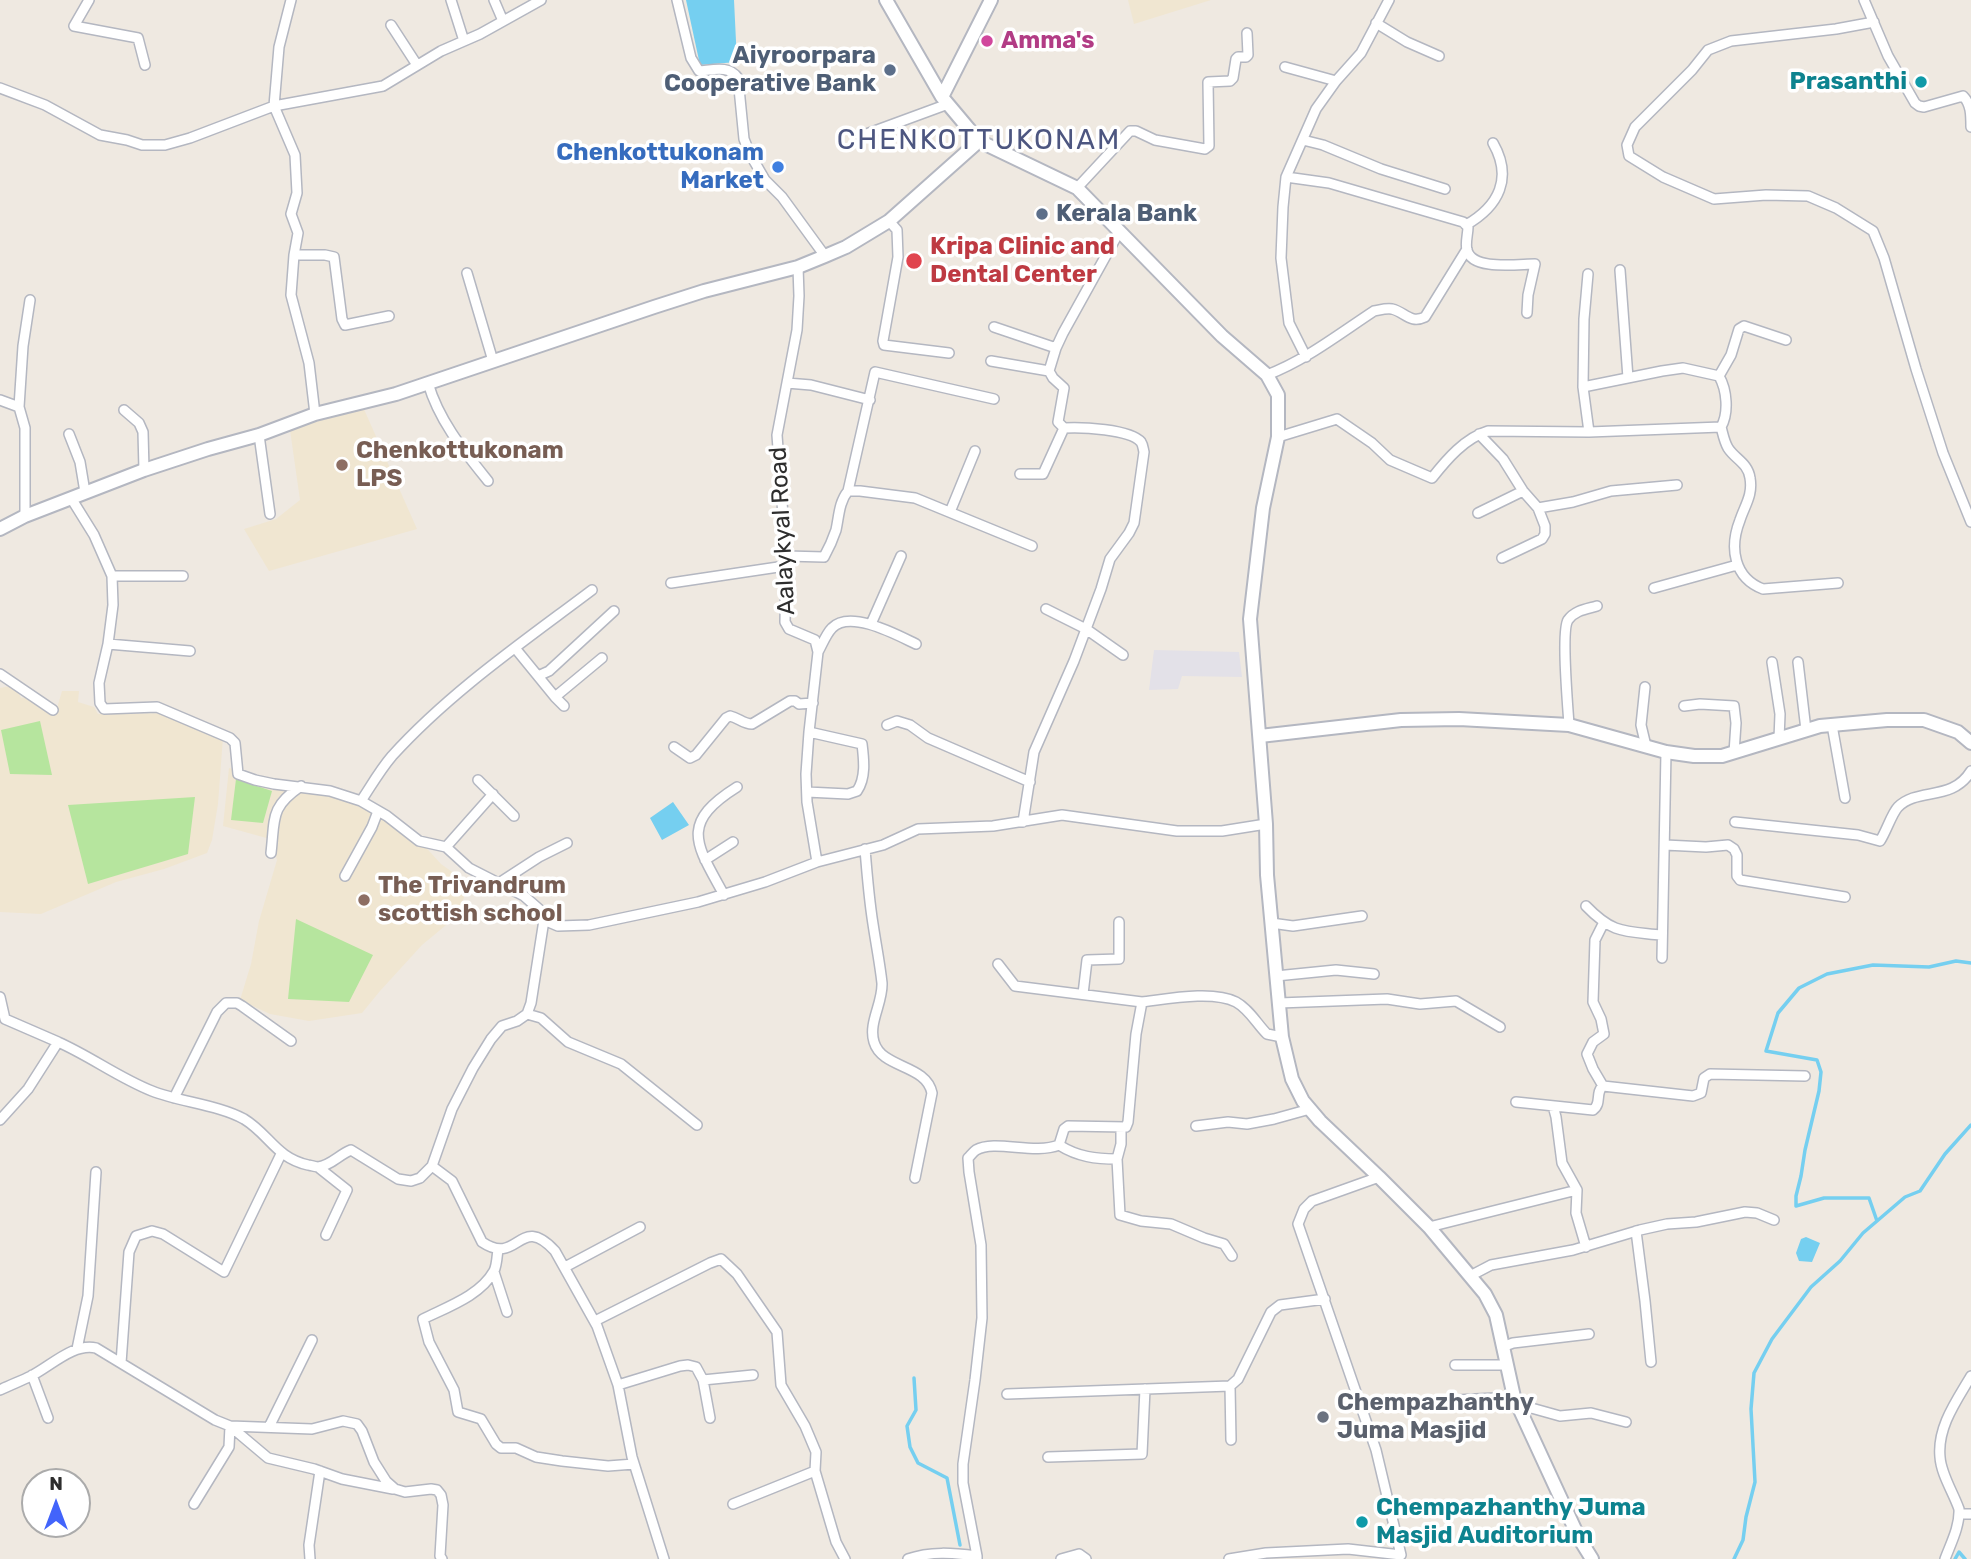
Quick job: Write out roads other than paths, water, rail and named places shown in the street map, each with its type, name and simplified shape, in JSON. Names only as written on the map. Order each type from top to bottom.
[{"type":"main road","points":[[886,0],[945,100],[979,141],[1077,188],[1222,336],[1267,375],[1278,395],[1278,437],[1263,508],[1250,619],[1276,976],[1282,1037],[1292,1079],[1303,1101],[1320,1121],[1429,1227],[1485,1294],[1496,1315],[1516,1401],[1592,1559]]},
{"type":"main road","points":[[945,100],[991,0]]},
{"type":"main road","points":[[0,530],[25,516],[144,470],[259,435],[315,414],[396,394],[704,291],[797,267],[825,256],[846,247],[889,221],[979,141]]},
{"type":"main road","points":[[1260,736],[1432,718],[1569,725],[1666,752],[1722,757],[1806,730],[1832,725],[1924,720],[1958,732],[1971,743]]},
{"type":"street","points":[[89,0],[74,26],[138,38],[145,65]]},
{"type":"street","points":[[291,0],[279,47],[274,106],[295,155],[297,193],[290,214],[298,233],[290,295],[309,363],[315,414]]},
{"type":"street","points":[[451,0],[464,41]]},
{"type":"street","points":[[494,0],[503,21]]},
{"type":"street","points":[[0,88],[45,105],[100,135],[127,139],[142,145],[165,145],[274,106],[383,86],[441,51],[541,0]]},
{"type":"street","points":[[677,0],[691,58],[699,71],[724,69],[738,78],[744,139],[750,154],[765,180],[782,197],[825,256]]},
{"type":"street","points":[[1306,357],[1289,323],[1280,258],[1286,177],[1316,109],[1360,53],[1389,0]]},
{"type":"street","points":[[1864,0],[1888,56],[1915,103],[1924,107],[1963,96],[1968,100],[1971,109],[1971,127]]},
{"type":"street","points":[[1874,22],[1731,41],[1708,50],[1692,70],[1635,127],[1627,145],[1629,156],[1663,177],[1714,199],[1766,195],[1808,196],[1836,208],[1873,230],[1884,258],[1942,453],[1971,522]]},
{"type":"street","points":[[1376,23],[1439,56]]},
{"type":"street","points":[[391,25],[418,65]]},
{"type":"street","points":[[1077,188],[1130,131],[1155,140],[1205,149],[1209,146],[1208,82],[1233,78],[1236,59],[1248,55],[1247,33]]},
{"type":"street","points":[[1285,67],[1336,81]]},
{"type":"street","points":[[861,136],[945,100]]},
{"type":"street","points":[[1303,140],[1445,189]]},
{"type":"street","points":[[1466,225],[1476,220],[1495,202],[1502,183],[1503,172],[1493,143]]},
{"type":"street","points":[[1267,375],[1306,357],[1374,311],[1395,309],[1409,318],[1418,320],[1425,317],[1466,249],[1468,227],[1455,218],[1329,183],[1286,177]]},
{"type":"street","points":[[889,221],[898,230],[898,257],[884,345],[949,353]]},
{"type":"street","points":[[1023,822],[1034,752],[1074,661],[1110,559],[1134,523],[1143,445],[1126,434],[1083,427],[1065,428],[1058,422],[1064,387],[1049,371],[1056,348],[1119,232]]},
{"type":"street","points":[[1466,249],[1476,262],[1535,264],[1527,313]]},
{"type":"street","points":[[294,256],[334,257],[345,325],[389,316]]},
{"type":"street","name":"Aalaykyal Road","points":[[797,267],[797,330],[778,435],[786,561],[785,622],[789,629],[820,639],[809,732],[807,792],[817,862]]},
{"type":"street","points":[[1620,270],[1628,379]]},
{"type":"street","points":[[467,273],[493,361]]},
{"type":"street","points":[[1588,274],[1583,387],[1589,432]]},
{"type":"street","points":[[25,516],[25,428],[19,407],[20,371],[30,300]]},
{"type":"street","points":[[1719,376],[1731,355],[1739,329],[1744,326],[1786,340]]},
{"type":"street","points":[[994,327],[1056,348]]},
{"type":"street","points":[[991,360],[1049,371]]},
{"type":"street","points":[[1583,387],[1683,368],[1719,376],[1725,385],[1726,418],[1721,427],[1726,444],[1744,464],[1750,476],[1749,502],[1740,520],[1735,540],[1737,565],[1743,576],[1752,585],[1763,589],[1839,583]]},
{"type":"street","points":[[671,583],[824,556],[831,544],[839,510],[848,491],[875,372],[994,399]]},
{"type":"street","points":[[428,383],[432,398],[448,428],[488,481]]},
{"type":"street","points":[[787,383],[811,385],[870,400]]},
{"type":"street","points":[[0,400],[19,407]]},
{"type":"street","points":[[124,411],[139,423],[144,432],[144,470]]},
{"type":"street","points":[[1278,437],[1337,419],[1372,443],[1390,460],[1432,478],[1448,458],[1479,434],[1488,431],[1589,432],[1721,427]]},
{"type":"street","points":[[1020,474],[1043,474],[1065,428]]},
{"type":"street","points":[[69,434],[80,462],[85,492]]},
{"type":"street","points":[[1479,434],[1503,459],[1523,491],[1538,508],[1545,526],[1542,539],[1502,558]]},
{"type":"street","points":[[259,435],[270,514]]},
{"type":"street","points":[[950,512],[975,451]]},
{"type":"street","points":[[1538,508],[1611,491],[1677,485]]},
{"type":"street","points":[[848,491],[915,498],[1032,546]]},
{"type":"street","points":[[1478,513],[1523,491]]},
{"type":"street","points":[[71,498],[94,536],[112,576],[113,605],[99,683],[100,702],[104,709],[158,707],[230,738],[235,743],[238,774],[274,784],[330,791],[361,801],[419,841],[446,847],[470,868],[524,896],[540,910],[544,920],[535,987],[527,1014],[502,1026],[491,1039],[452,1109],[432,1166],[420,1178],[411,1181],[398,1179],[351,1150],[330,1163],[317,1167]]},
{"type":"street","points":[[871,624],[901,556]]},
{"type":"street","points":[[1654,588],[1737,565]]},
{"type":"street","points":[[112,576],[183,576]]},
{"type":"street","points":[[361,801],[390,758],[439,711],[515,648],[592,590]]},
{"type":"street","points":[[1569,725],[1566,626],[1576,612],[1597,606]]},
{"type":"street","points":[[1046,609],[1086,629],[1123,655]]},
{"type":"street","points":[[538,676],[549,671],[614,611]]},
{"type":"street","points":[[820,639],[832,627],[846,622],[871,624],[916,644]]},
{"type":"street","points":[[108,644],[190,651]]},
{"type":"street","points":[[515,648],[564,706]]},
{"type":"street","points":[[555,697],[602,658]]},
{"type":"street","points":[[1772,662],[1780,714],[1779,739]]},
{"type":"street","points":[[1798,662],[1806,730]]},
{"type":"street","points":[[0,674],[53,710]]},
{"type":"street","points":[[1645,687],[1641,725],[1646,746]]},
{"type":"street","points":[[674,747],[690,758],[696,755],[730,716],[745,724],[752,724],[790,701],[799,704],[813,703]]},
{"type":"street","points":[[1684,706],[1734,706],[1734,753]]},
{"type":"street","points":[[887,725],[898,721],[910,725],[928,738],[1030,782]]},
{"type":"street","points":[[1832,725],[1845,798]]},
{"type":"street","points":[[807,792],[848,794],[857,791],[862,782],[864,758],[862,744],[809,732]]},
{"type":"street","points":[[1662,958],[1666,752]]},
{"type":"street","points":[[1735,822],[1858,835],[1880,841],[1898,806],[1908,800],[1948,790],[1962,783],[1971,771]]},
{"type":"street","points":[[478,780],[514,816]]},
{"type":"street","points":[[271,853],[278,807],[284,797],[301,786]]},
{"type":"street","points":[[724,895],[698,843],[701,823],[712,805],[737,787]]},
{"type":"street","points":[[446,847],[493,794]]},
{"type":"street","points":[[345,876],[372,828],[378,811]]},
{"type":"street","points":[[544,920],[558,926],[589,925],[724,895],[765,883],[817,862],[883,845],[918,829],[993,826],[1062,815],[1177,831],[1222,831],[1266,824]]},
{"type":"street","points":[[705,860],[733,842]]},
{"type":"street","points":[[499,883],[567,843]]},
{"type":"street","points":[[1665,845],[1728,845],[1737,855],[1737,876],[1740,880],[1845,897]]},
{"type":"street","points":[[865,849],[882,987],[873,1039],[884,1055],[931,1084],[932,1093],[915,1178]]},
{"type":"street","points":[[1586,906],[1603,924],[1618,930],[1661,935]]},
{"type":"street","points":[[1272,923],[1293,926],[1362,916]]},
{"type":"street","points":[[1083,994],[1087,960],[1119,958],[1119,922]]},
{"type":"street","points":[[1603,924],[1595,940],[1593,1002],[1604,1034],[1593,1042],[1587,1054],[1603,1086]]},
{"type":"street","points":[[998,964],[1015,986],[1142,1002],[1218,996],[1236,1002],[1267,1034],[1282,1037]]},
{"type":"street","points":[[1276,976],[1336,970],[1374,974]]},
{"type":"street","points":[[0,997],[2,1019],[82,1053],[123,1078],[154,1092],[243,1118],[281,1154],[302,1164],[317,1167],[347,1190],[326,1235]]},
{"type":"street","points":[[1279,1003],[1387,999],[1420,1004],[1456,1001],[1500,1027]]},
{"type":"street","points":[[1059,1146],[1064,1129],[1068,1126],[1126,1127],[1142,1002]]},
{"type":"street","points":[[174,1098],[217,1012],[226,1003],[237,1003],[291,1041]]},
{"type":"street","points":[[527,1014],[541,1018],[568,1042],[621,1064],[697,1125]]},
{"type":"street","points":[[0,1120],[28,1089],[58,1042]]},
{"type":"street","points":[[1603,1086],[1693,1096],[1701,1093],[1704,1079],[1710,1074],[1805,1076]]},
{"type":"street","points":[[1516,1102],[1593,1110],[1598,1105],[1599,1090],[1603,1086]]},
{"type":"street","points":[[1553,1106],[1562,1163],[1577,1190],[1576,1213],[1586,1247]]},
{"type":"street","points":[[1196,1126],[1228,1122],[1247,1124],[1310,1109]]},
{"type":"street","points":[[1121,1128],[1118,1159],[1120,1214],[1141,1221],[1171,1224],[1224,1244],[1232,1256]]},
{"type":"street","points":[[908,1559],[948,1552],[977,1558],[963,1483],[963,1464],[982,1318],[981,1245],[968,1158],[977,1150],[992,1146],[1049,1149],[1059,1146],[1091,1159],[1118,1159]]},
{"type":"street","points":[[121,1363],[129,1252],[136,1237],[152,1231],[163,1234],[224,1272],[281,1154]]},
{"type":"street","points":[[432,1166],[452,1181],[482,1242],[489,1247],[498,1249],[512,1246],[528,1236],[537,1236],[555,1251],[595,1321],[618,1385],[634,1464],[664,1559]]},
{"type":"street","points":[[77,1349],[88,1296],[96,1172]]},
{"type":"street","points":[[1229,1559],[1348,1549],[1401,1557],[1376,1450],[1298,1224],[1304,1209],[1312,1201],[1379,1177]]},
{"type":"street","points":[[1429,1227],[1577,1190]]},
{"type":"street","points":[[1470,1276],[1491,1265],[1586,1247],[1667,1224],[1696,1222],[1745,1212],[1757,1213],[1774,1220]]},
{"type":"street","points":[[565,1268],[640,1227]]},
{"type":"street","points":[[1636,1231],[1651,1363]]},
{"type":"street","points":[[498,1249],[494,1272],[474,1292],[423,1319],[429,1342],[454,1390],[458,1412],[481,1419],[496,1444],[502,1448],[516,1448],[536,1457],[562,1461],[608,1466],[634,1464]]},
{"type":"street","points":[[595,1321],[721,1259],[737,1274],[777,1332],[780,1385],[805,1426],[816,1452],[815,1471],[836,1542],[845,1559]]},
{"type":"street","points":[[494,1272],[507,1312]]},
{"type":"street","points":[[1007,1394],[1230,1386],[1238,1378],[1271,1312],[1280,1305],[1325,1299]]},
{"type":"street","points":[[1502,1347],[1513,1343],[1588,1335]]},
{"type":"street","points":[[269,1427],[312,1340]]},
{"type":"street","points":[[0,1390],[77,1349],[88,1346],[96,1348],[215,1420],[230,1426],[268,1458],[342,1479],[405,1492],[437,1490],[443,1504],[440,1541],[442,1559]]},
{"type":"street","points":[[618,1385],[664,1370],[688,1365],[696,1367],[703,1380],[710,1418]]},
{"type":"street","points":[[1455,1365],[1506,1365]]},
{"type":"street","points":[[703,1380],[753,1374]]},
{"type":"street","points":[[32,1375],[48,1418]]},
{"type":"street","points":[[1944,1559],[1956,1531],[1959,1508],[1942,1469],[1940,1440],[1948,1416],[1971,1376]]},
{"type":"street","points":[[1230,1386],[1231,1440]]},
{"type":"street","points":[[1048,1457],[1142,1454],[1145,1389]]},
{"type":"street","points":[[1361,1405],[1516,1401],[1560,1416],[1591,1413],[1626,1422]]},
{"type":"street","points":[[230,1426],[312,1429],[343,1421],[357,1424],[374,1462],[386,1481],[395,1489]]},
{"type":"street","points":[[194,1504],[229,1447],[230,1426]]},
{"type":"street","points":[[310,1559],[309,1545],[320,1471]]},
{"type":"street","points":[[733,1504],[815,1471]]},
{"type":"street","points":[[1959,1514],[1971,1514]]},
{"type":"street","points":[[1061,1559],[1079,1554],[1086,1559]]},
{"type":"water","points":[[686,0],[734,0],[737,62],[700,65]]},
{"type":"water","points":[[673,802],[689,825],[662,840],[650,818]]},
{"type":"water","points":[[1806,1237],[1820,1243],[1812,1262],[1799,1261],[1796,1253],[1801,1239]]},
{"type":"waterway","points":[[1877,1221],[1869,1198],[1824,1198],[1796,1206],[1821,1072],[1817,1060],[1766,1051],[1778,1013],[1799,988],[1827,974],[1873,965],[1929,967],[1956,961],[1971,963]]},
{"type":"waterway","points":[[1734,1559],[1743,1540],[1755,1482],[1751,1409],[1754,1373],[1772,1339],[1811,1287],[1840,1261],[1863,1233],[1905,1197],[1920,1191],[1945,1154],[1971,1125]]},
{"type":"waterway","points":[[914,1378],[916,1410],[907,1426],[910,1447],[918,1463],[947,1478],[960,1545]]},
{"type":"waterway","points":[[1955,1559],[1959,1552],[1965,1559]]},
{"type":"place","name":"Amma's","points":[[987,41]]},
{"type":"place","name":"Aiyroorpara Cooperative Bank","points":[[890,70]]},
{"type":"place","name":"Prasanthi","points":[[1921,82]]},
{"type":"place","name":"Chenkottukonam Market","points":[[778,167]]},
{"type":"place","name":"Kerala Bank","points":[[1042,214]]},
{"type":"place","name":"Kripa Clinic and Dental Center","points":[[914,261]]},
{"type":"place","name":"Chenkottukonam LPS","points":[[342,465]]},
{"type":"place","name":"The Trivandrum scottish school","points":[[364,900]]},
{"type":"place","name":"Chempazhanthy Juma Masjid","points":[[1323,1417]]},
{"type":"place","name":"Chempazhanthy Juma Masjid Auditorium","points":[[1362,1522]]},
{"type":"district","name":"CHENKOTTUKONAM","points":[[979,141]]}]
